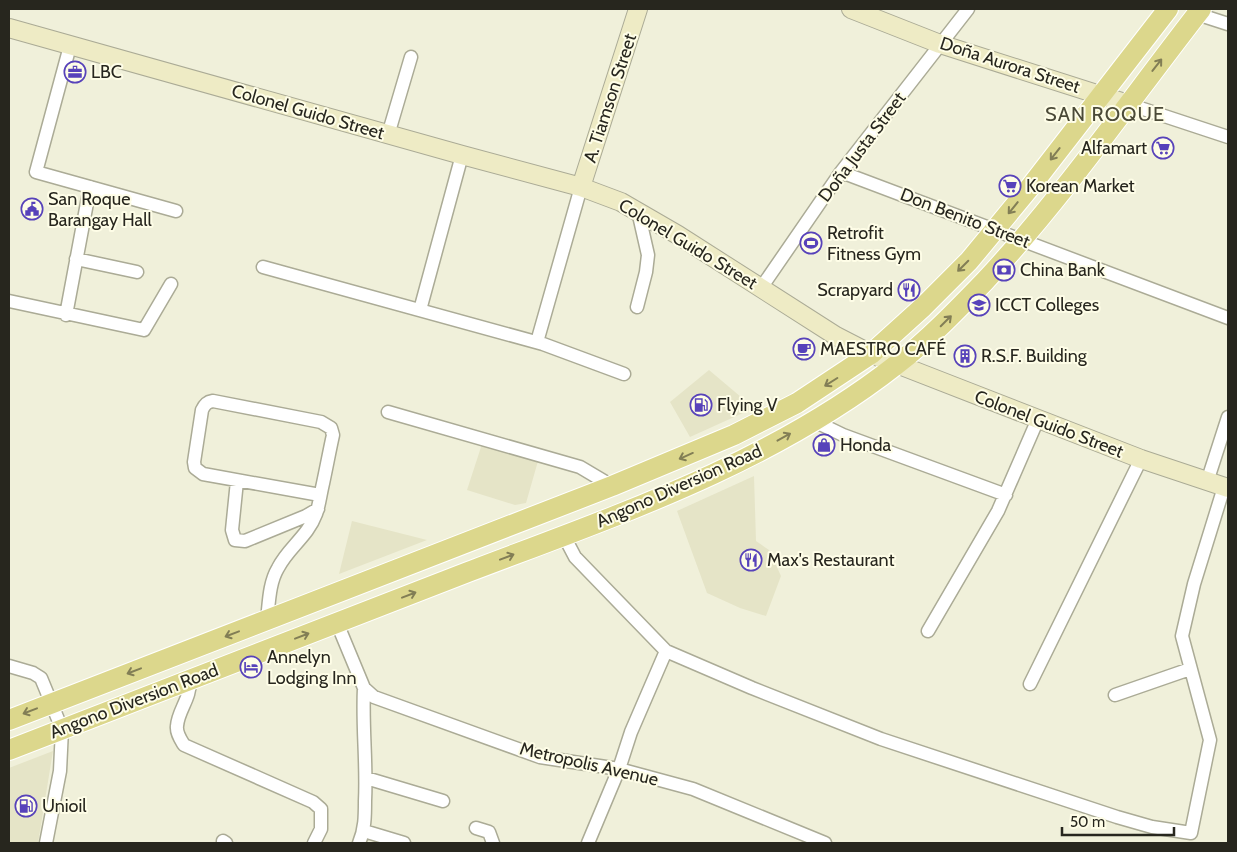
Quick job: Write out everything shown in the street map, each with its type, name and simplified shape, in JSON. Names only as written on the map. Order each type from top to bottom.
[{"type":"main road","name":"Angono Diversion Road","points":[[9,720],[677,460],[750,427],[797,403],[871,354],[969,261],[1168,9]]},
{"type":"main road","name":"Angono Diversion Road","points":[[9,750],[564,536],[686,486],[746,458],[814,421],[863,390],[896,365],[941,326],[1023,239],[1199,11]]},
{"type":"main road","points":[[451,548],[461,575]]},
{"type":"main road","points":[[197,647],[198,676]]},
{"type":"street","name":"A. Tiamson Street","points":[[581,187],[638,9]]},
{"type":"street","name":"Doña Aurora Street","points":[[850,9],[940,44],[1102,94],[1228,137]]},
{"type":"street","name":"Doña Justa Street","points":[[760,288],[841,172],[968,9]]},
{"type":"street","points":[[1199,11],[1228,24]]},
{"type":"street","name":"Colonel Guido Street","points":[[9,28],[462,156],[581,187],[621,202],[836,336],[871,354],[1141,459],[1226,488]]},
{"type":"street","points":[[70,46],[36,172],[176,211]]},
{"type":"street","points":[[388,135],[411,57]]},
{"type":"street","points":[[420,310],[462,156]]},
{"type":"street","name":"Don Benito Street","points":[[841,172],[1023,239],[1228,318]]},
{"type":"street","points":[[66,315],[90,187]]},
{"type":"street","points":[[537,342],[581,187]]},
{"type":"street","points":[[637,307],[646,272],[648,255],[638,211]]},
{"type":"street","points":[[76,259],[137,272]]},
{"type":"street","points":[[263,267],[537,342],[624,374]]},
{"type":"street","points":[[9,302],[144,330],[171,284]]},
{"type":"street","points":[[267,620],[271,590],[277,569],[309,528],[318,509],[333,435],[331,428],[321,422],[214,401],[208,402],[202,410],[194,462],[195,468],[203,474],[320,495]]},
{"type":"street","points":[[388,412],[580,468],[612,486]]},
{"type":"street","points":[[1208,482],[1228,417]]},
{"type":"street","points":[[928,631],[998,511],[1038,419]]},
{"type":"street","points":[[814,421],[843,435],[1006,495]]},
{"type":"street","points":[[1030,684],[1141,459]]},
{"type":"street","points":[[237,481],[232,530],[235,540],[245,541],[306,516],[318,509]]},
{"type":"street","points":[[564,536],[575,557],[666,651],[752,688],[881,739],[1116,817],[1152,827],[1191,833],[1210,740],[1182,636],[1194,584],[1226,488]]},
{"type":"street","points":[[337,623],[364,688],[366,778],[362,837],[404,843]]},
{"type":"street","points":[[588,843],[619,769],[631,732],[666,651]]},
{"type":"street","points":[[9,666],[33,673],[41,678],[62,729],[62,752],[57,791],[46,843]]},
{"type":"street","points":[[1115,694],[1190,669]]},
{"type":"street","points":[[198,676],[176,727],[178,736],[184,745],[313,802],[321,809],[321,828],[314,843]]},
{"type":"street","name":"Metropolis Avenue","points":[[364,688],[374,697],[540,757],[619,769],[693,789],[825,843]]},
{"type":"street","points":[[366,778],[443,802]]},
{"type":"street","points":[[476,828],[489,832],[493,843]]},
{"type":"shaded area","points":[[709,370],[754,408],[690,437],[670,402]]},
{"type":"shaded area","points":[[482,444],[538,461],[526,503],[515,505],[467,490]]},
{"type":"shaded area","points":[[754,476],[756,541],[769,550],[781,576],[766,616],[740,608],[707,593],[677,511]]},
{"type":"shaded area","points":[[352,521],[427,540],[339,574]]},
{"type":"shaded area","name":"Unioil","points":[[53,751],[38,843],[9,843],[9,768]]},
{"type":"place","name":"LBC","points":[[75,72]]},
{"type":"place","name":"Alfamart","points":[[1163,148]]},
{"type":"place","name":"Korean Market","points":[[1010,186]]},
{"type":"place","name":"San Roque Barangay Hall","points":[[32,209]]},
{"type":"place","name":"Retrofit Fitness Gym","points":[[811,243]]},
{"type":"place","name":"China Bank","points":[[1004,270]]},
{"type":"place","name":"Scrapyard","points":[[909,290]]},
{"type":"place","name":"ICCT Colleges","points":[[979,305]]},
{"type":"place","name":"MAESTRO CAFÉ","points":[[804,349]]},
{"type":"place","name":"R.S.F. Building","points":[[965,356]]},
{"type":"place","name":"Flying V","points":[[701,405]]},
{"type":"place","name":"Honda","points":[[824,445]]},
{"type":"place","name":"Max's Restaurant","points":[[751,560]]},
{"type":"place","name":"Annelyn Lodging Inn","points":[[251,667]]},
{"type":"place","name":"Unioil","points":[[26,806]]},
{"type":"district","name":"SAN ROQUE","points":[[1105,114]]}]
